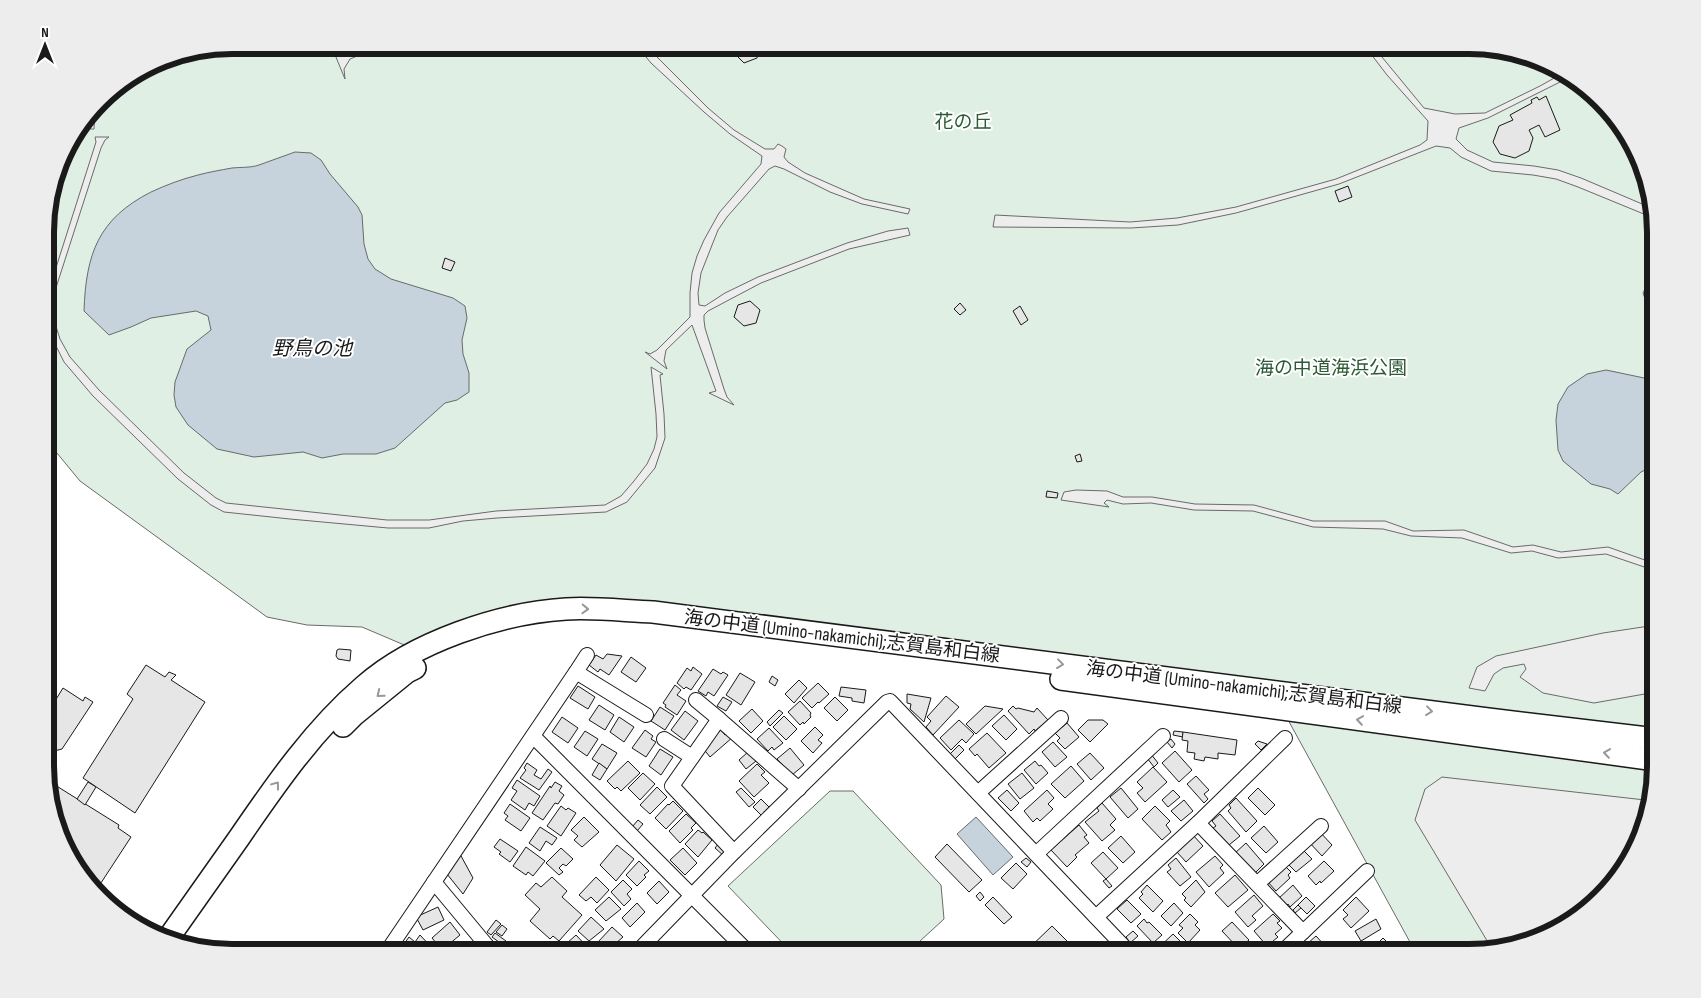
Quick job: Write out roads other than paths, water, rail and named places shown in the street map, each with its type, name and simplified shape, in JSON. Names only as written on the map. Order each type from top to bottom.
[{"type":"main road","name":"海の中道 (Umino-nakamichi);志賀島和白線","points":[[171,934],[306,745],[364,685],[397,662],[435,642],[502,618],[566,608],[653,612],[1429,712],[1647,738]]},
{"type":"main road","name":"海の中道 (Umino-nakamichi);志賀島和白線","points":[[183,937],[319,752],[354,714],[406,672],[444,653],[508,631],[568,623],[652,627],[866,653],[1647,759]]},
{"type":"street","points":[[392,944],[587,655]]},
{"type":"street","points":[[576,672],[646,715]]},
{"type":"street","points":[[696,700],[799,789]]},
{"type":"street","points":[[645,944],[734,852],[890,701],[1122,944]]},
{"type":"street","points":[[978,793],[1061,718]]},
{"type":"street","points":[[719,719],[672,786],[734,852]]},
{"type":"street","points":[[533,736],[740,944]]},
{"type":"street","points":[[1036,854],[1163,736]]},
{"type":"street","points":[[1096,917],[1198,823],[1285,738]]},
{"type":"street","points":[[664,739],[692,757]]},
{"type":"street","points":[[1198,823],[1303,932]]},
{"type":"street","points":[[1256,884],[1321,826]]},
{"type":"street","points":[[1291,944],[1367,871]]},
{"type":"street","points":[[434,882],[486,944]]},
{"type":"water","name":"野鳥の池","points":[[295,152],[311,153],[321,160],[330,174],[358,207],[362,215],[364,244],[368,259],[375,269],[391,279],[453,298],[465,306],[467,318],[462,340],[463,354],[469,373],[469,392],[457,400],[445,403],[395,448],[376,454],[343,454],[322,458],[303,452],[254,457],[217,449],[188,425],[176,407],[174,395],[175,382],[187,349],[211,330],[208,316],[196,311],[151,318],[109,335],[84,311],[85,291],[92,255],[98,240],[118,214],[151,192],[186,178],[232,168],[256,166]]},
{"type":"water","points":[[1647,285],[1647,307],[1643,293]]},
{"type":"water","points":[[1606,370],[1647,379],[1647,469],[1641,472],[1618,494],[1610,489],[1591,484],[1563,461],[1558,450],[1556,420],[1558,404],[1568,387],[1587,374]]},
{"type":"water","points":[[976,817],[1013,857],[993,875],[957,834]]},
{"type":"park label","name":"花の丘","points":[[963,122]]},
{"type":"park label","name":"海の中道海浜公園","points":[[1331,368]]}]
